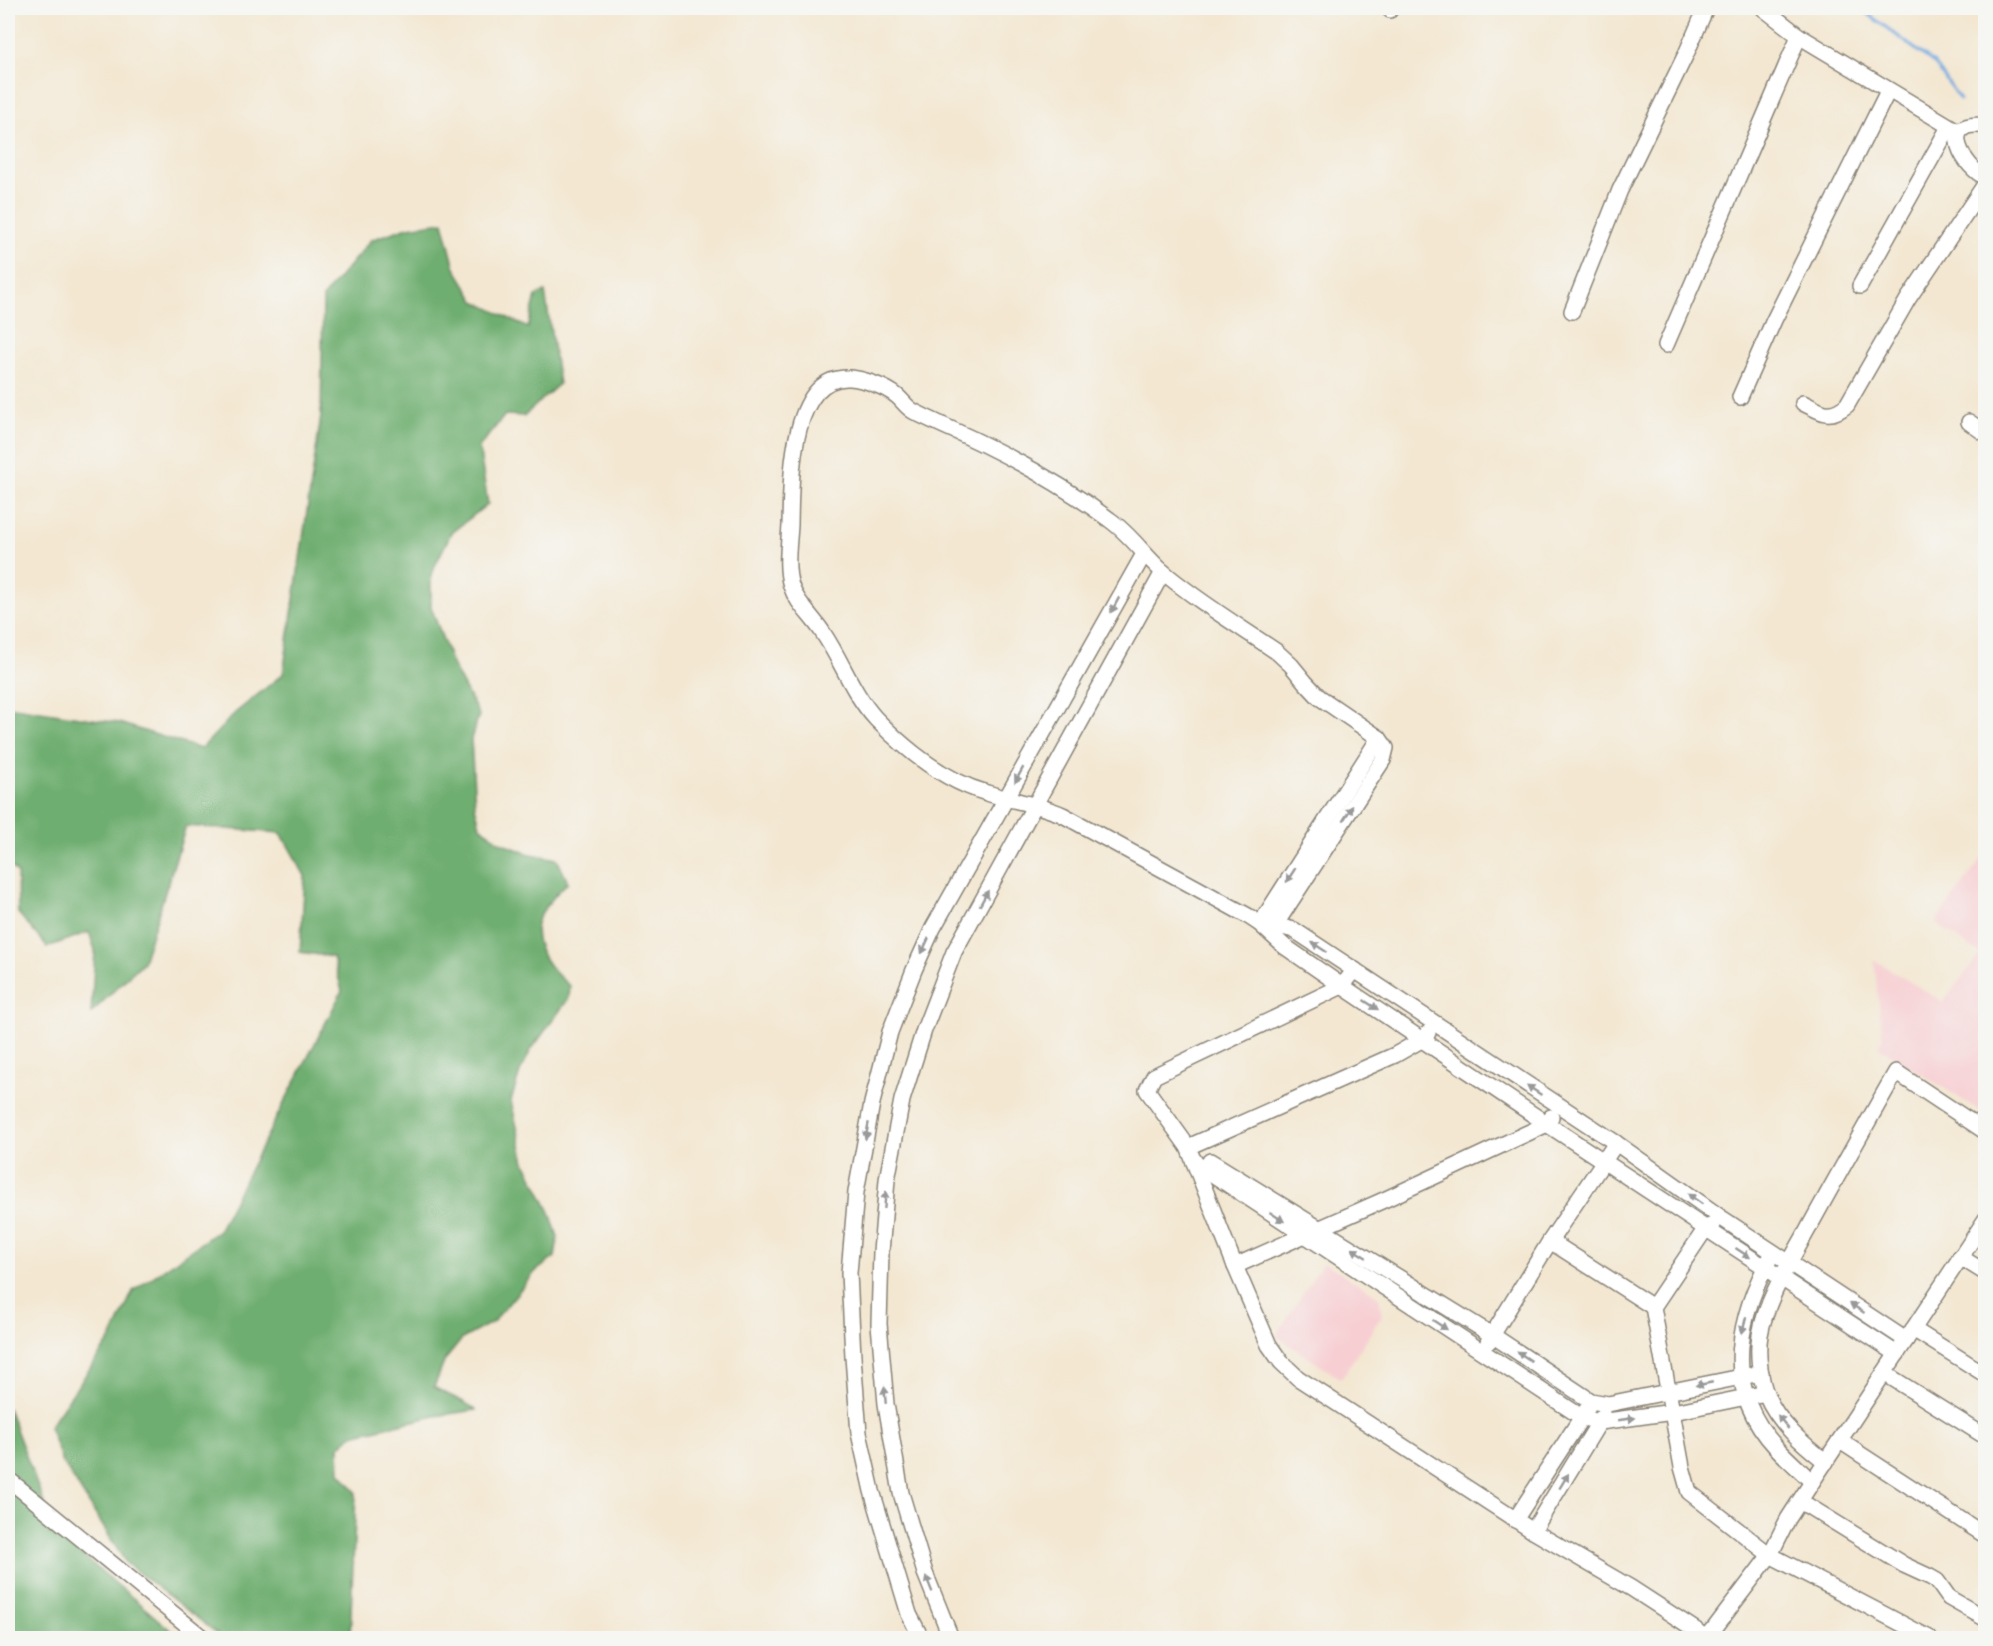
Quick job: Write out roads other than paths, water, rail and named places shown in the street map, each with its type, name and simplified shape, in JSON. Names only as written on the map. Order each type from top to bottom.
[{"type":"street","points":[[1572,311],[1620,190],[1706,8]]},
{"type":"street","points":[[1763,8],[1799,36],[1954,130],[1960,148],[1984,186],[1908,299],[1847,405],[1837,413],[1827,415],[1803,403]]},
{"type":"street","points":[[1665,345],[1799,36]]},
{"type":"street","points":[[1740,397],[1774,320],[1888,91]]},
{"type":"street","points":[[1860,286],[1954,130],[1969,124],[1986,126]]},
{"type":"street","points":[[1267,930],[1319,845],[1385,756],[1386,748],[1379,738],[1319,697],[1277,652],[1163,572],[1118,526],[1084,502],[988,446],[911,410],[890,392],[860,380],[845,378],[824,385],[813,396],[806,410],[797,440],[790,487],[790,583],[796,596],[822,631],[864,705],[889,732],[918,756],[950,777],[976,790],[1035,805],[1074,821],[1267,930],[1284,946],[1547,1124],[1897,1354]]},
{"type":"street","points":[[1969,422],[1986,434]]},
{"type":"street","points":[[921,1638],[909,1614],[872,1491],[859,1432],[849,1273],[856,1192],[872,1103],[890,1032],[933,928],[1143,554]]},
{"type":"street","points":[[951,1638],[925,1573],[901,1493],[886,1404],[879,1324],[887,1180],[902,1100],[924,1030],[954,952],[1163,572]]},
{"type":"street","points":[[1267,930],[1290,928],[1616,1143],[1723,1219],[1790,1263],[1909,1335],[1986,1375]]},
{"type":"street","points":[[1355,970],[1342,986],[1154,1076],[1147,1090],[1193,1154],[1234,1266],[1269,1345],[1281,1362],[1298,1378],[1515,1520],[1631,1588],[1707,1638],[1770,1555],[1812,1482],[1986,1219]]},
{"type":"street","points":[[1193,1154],[1395,1055],[1423,1039],[1435,1024]]},
{"type":"street","points":[[1826,1462],[1793,1434],[1776,1412],[1766,1393],[1761,1372],[1759,1337],[1782,1278],[1896,1072],[1986,1132]]},
{"type":"street","points":[[1234,1266],[1547,1124],[1559,1106]]},
{"type":"street","points":[[1482,1352],[1550,1241],[1616,1143]]},
{"type":"street","points":[[1193,1154],[1320,1228],[1492,1335],[1591,1401],[1608,1404],[1761,1372]]},
{"type":"street","points":[[1193,1154],[1305,1235],[1582,1418],[1600,1422],[1673,1412],[1766,1393]]},
{"type":"street","points":[[1723,1219],[1706,1228],[1653,1307],[1682,1467],[1689,1492],[1770,1555],[1929,1638]]},
{"type":"street","points":[[1550,1241],[1653,1307]]},
{"type":"street","points":[[1773,1252],[1747,1312],[1741,1333],[1740,1377],[1745,1397],[1758,1423],[1774,1446],[1812,1482]]},
{"type":"street","points":[[1960,1257],[1986,1274]]},
{"type":"street","points":[[1884,1373],[1986,1437]]},
{"type":"street","points":[[1515,1520],[1591,1401]]},
{"type":"street","points":[[1533,1531],[1600,1422],[1608,1404]]},
{"type":"street","points":[[1840,1441],[1986,1536]]},
{"type":"street","points":[[8,1479],[203,1638]]},
{"type":"street","points":[[1800,1501],[1904,1565],[1937,1581],[1949,1599],[1986,1619]]},
{"type":"waterway","points":[[1860,8],[1934,63],[1960,100]]}]
